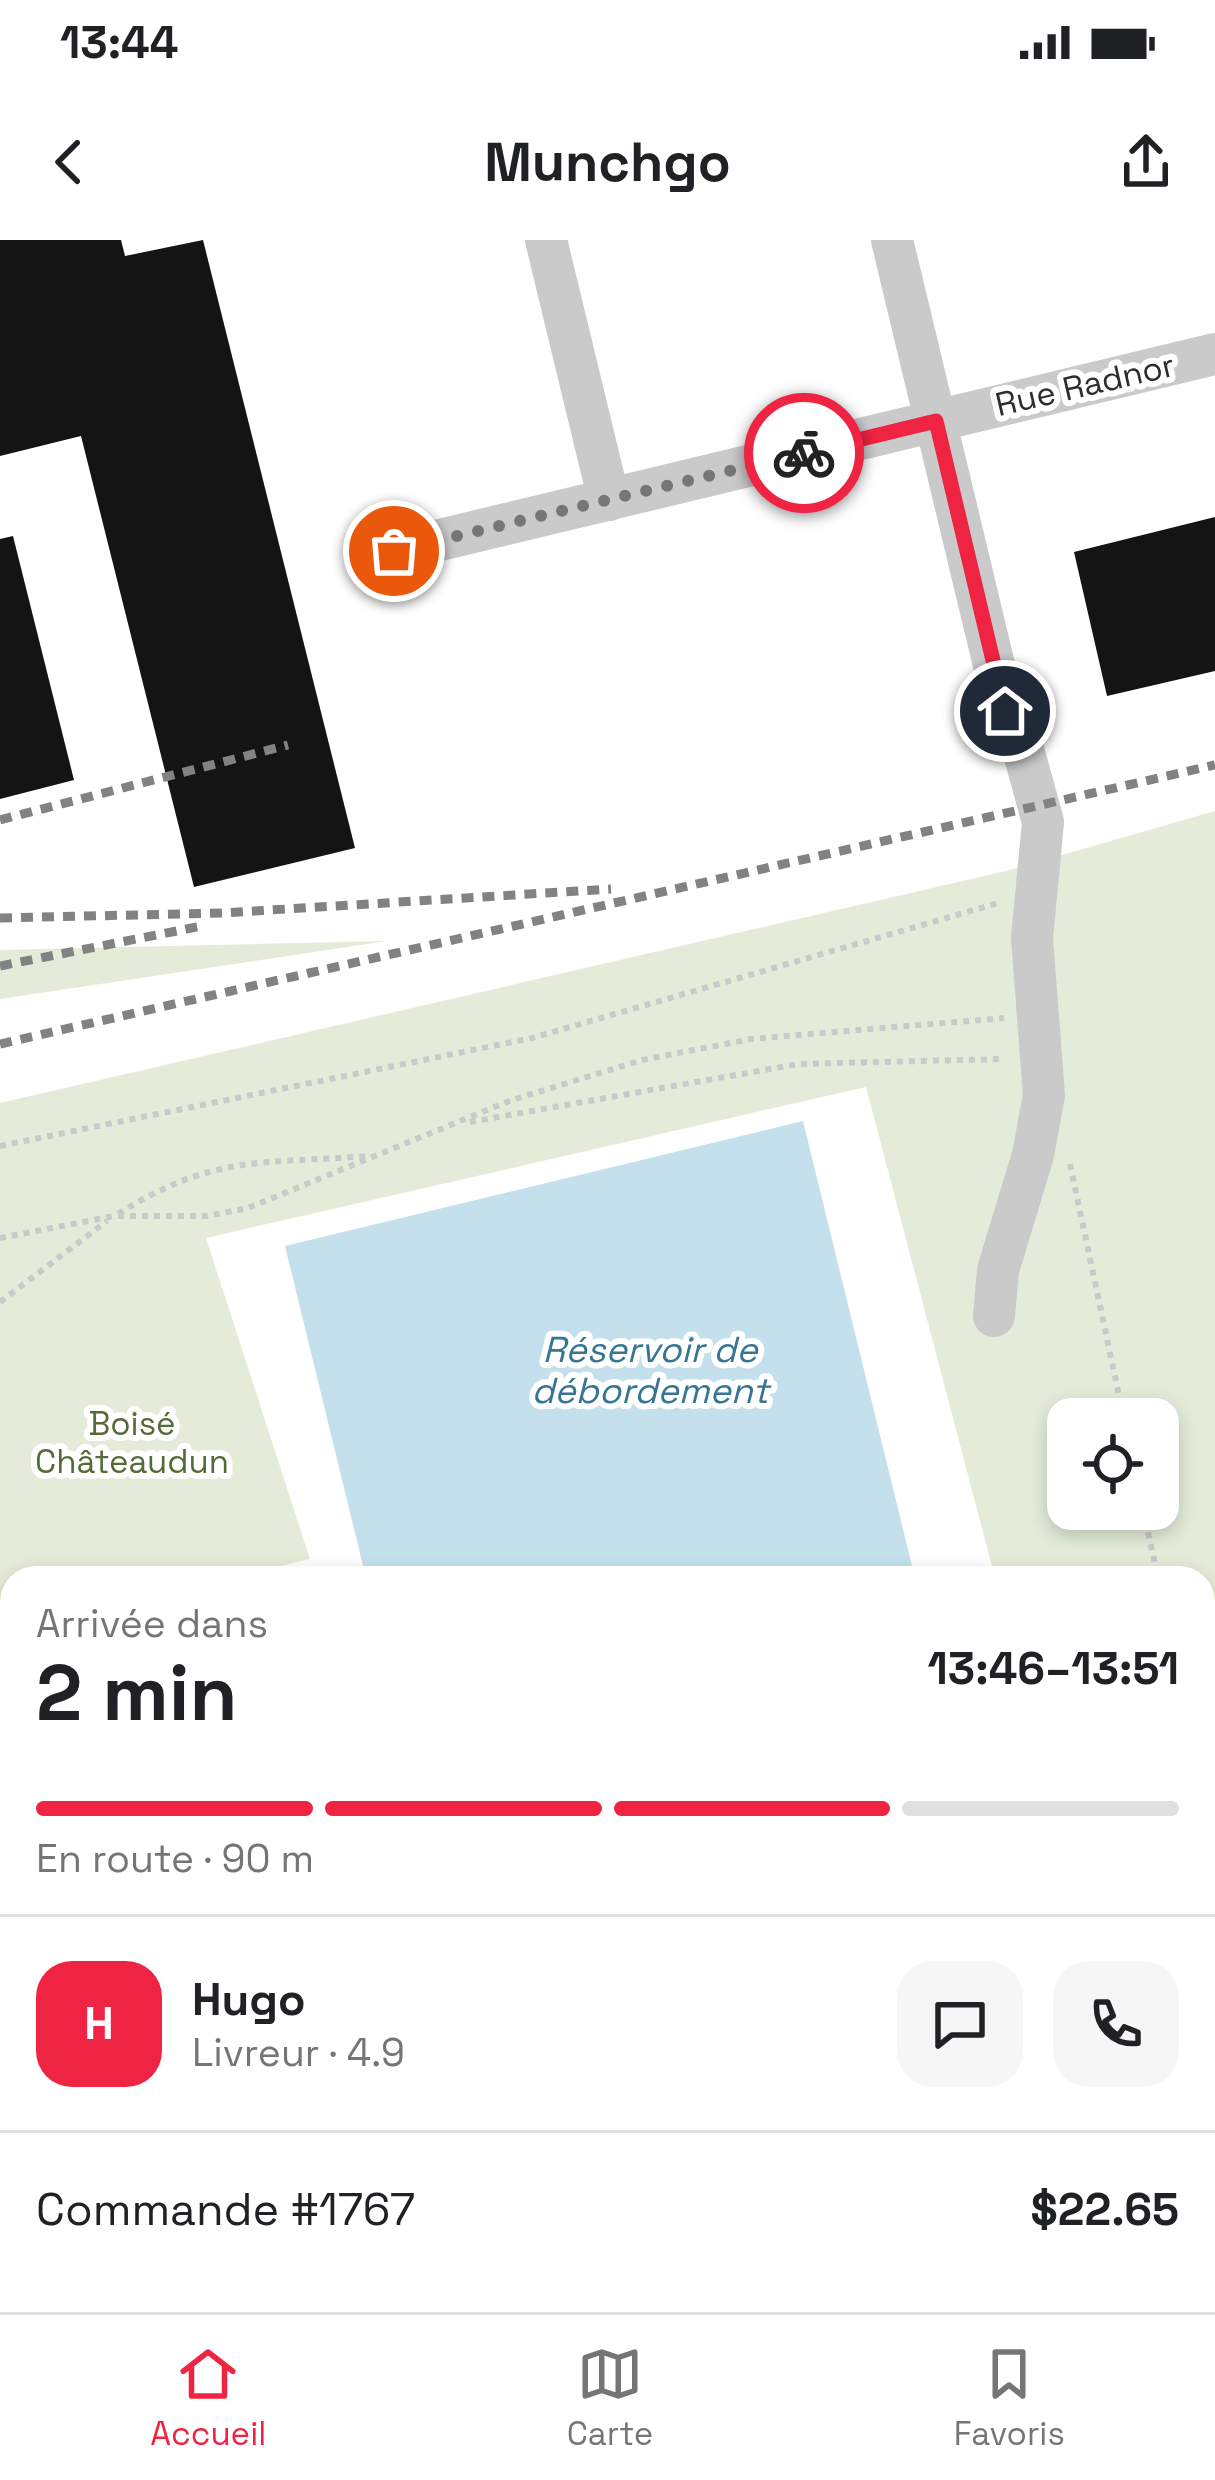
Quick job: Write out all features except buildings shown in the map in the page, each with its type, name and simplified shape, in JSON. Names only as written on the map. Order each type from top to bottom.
[{"type":"street","points":[[547,240],[610,500]]},
{"type":"street","points":[[892,240],[1005,711],[1041,805],[1031,938],[1043,1110],[998,1270],[994,1316]]},
{"type":"street","name":"Rue Radnor","points":[[394,551],[1215,354]]},
{"type":"path","points":[[0,1146],[532,1038],[1036,892]]},
{"type":"path","points":[[467,1123],[798,1064],[940,1064],[1039,1034]]},
{"type":"path","points":[[0,1238],[114,1216],[235,1211],[547,1088],[692,1048],[1039,1034]]},
{"type":"path","points":[[1066,1146],[1120,1398]]},
{"type":"path","points":[[1,1300],[114,1216],[177,1179],[206,1169],[378,1155]]},
{"type":"path","points":[[1148,1530],[1155,1566]]},
{"type":"green space","name":"Boisé Châteaudun","points":[[1215,811],[1215,1566],[992,1566],[866,1087],[206,1238],[310,1559],[281,1566],[0,1566],[0,1103],[1006,871]]},
{"type":"green space","points":[[387,941],[0,999],[0,950]]},
{"type":"water","name":"Réservoir de débordement","points":[[803,1121],[912,1566],[363,1566],[285,1246]]},
{"type":"railway","points":[[0,820],[288,745]]},
{"type":"railway","points":[[0,1044],[1215,765]]},
{"type":"railway","points":[[0,918],[222,913],[611,889]]},
{"type":"railway","points":[[0,966],[202,926]]},
{"type":"way so far","points":[[394,551],[804,453]]},
{"type":"route","points":[[804,453],[936,421],[1005,711]]}]
